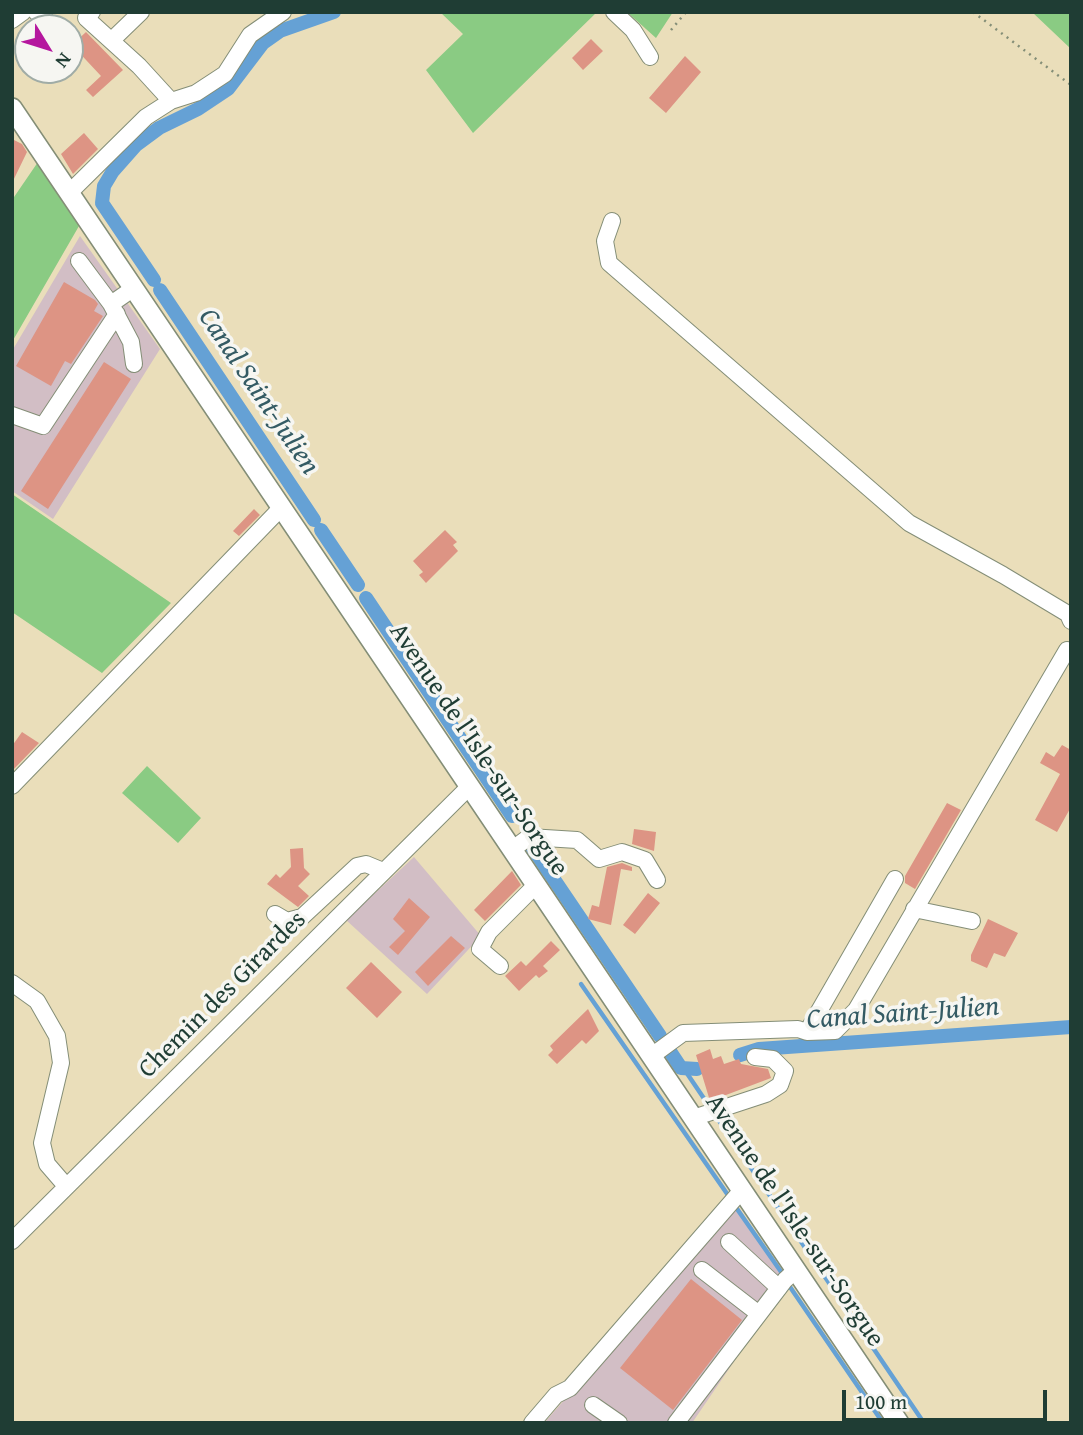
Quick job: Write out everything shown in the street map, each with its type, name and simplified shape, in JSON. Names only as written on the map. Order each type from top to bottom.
[{"type":"main road","name":"Avenue de l'Isle-sur-Sorgue","points":[[12,108],[899,1423]]},
{"type":"street","points":[[12,20],[23,12]]},
{"type":"street","points":[[92,12],[86,18],[112,40],[171,101]]},
{"type":"street","points":[[112,40],[141,12]]},
{"type":"street","points":[[69,193],[146,117],[171,101],[196,93],[225,74],[250,35],[282,12]]},
{"type":"street","points":[[614,12],[633,30],[650,57]]},
{"type":"street","points":[[612,221],[605,241],[608,263],[909,523],[1014,581],[1068,614],[1071,621]]},
{"type":"street","points":[[79,261],[114,309],[131,342],[134,364]]},
{"type":"street","points":[[12,415],[43,426],[114,309],[134,288]]},
{"type":"street","points":[[12,786],[282,507]]},
{"type":"street","points":[[653,1055],[683,1033],[798,1029],[807,1032],[835,1031],[856,1010],[1070,645]]},
{"type":"street","name":"Chemin des Girardes","points":[[12,1241],[470,786]]},
{"type":"street","points":[[513,849],[529,837],[577,840],[598,859],[622,852],[645,860],[657,880]]},
{"type":"street","points":[[275,914],[287,921],[302,918],[357,866],[366,864],[383,871]]},
{"type":"street","points":[[807,1032],[895,879]]},
{"type":"street","points":[[500,966],[480,948],[489,932],[536,884]]},
{"type":"street","points":[[914,909],[972,920]]},
{"type":"street","points":[[12,983],[37,1001],[57,1036],[61,1063],[42,1143],[47,1164],[66,1186]]},
{"type":"street","points":[[693,1118],[766,1094],[780,1085],[785,1072],[773,1059],[755,1057]]},
{"type":"street","points":[[532,1423],[556,1395],[570,1388],[742,1190]]},
{"type":"street","points":[[729,1242],[779,1288]]},
{"type":"street","points":[[702,1270],[759,1314]]},
{"type":"street","points":[[676,1423],[779,1288],[796,1270]]},
{"type":"street","points":[[593,1405],[619,1423]]},
{"type":"path","points":[[671,30],[686,12]]},
{"type":"path","points":[[973,12],[1071,85]]},
{"type":"shaded area","points":[[80,236],[160,349],[53,519],[12,491],[12,351]]},
{"type":"shaded area","points":[[414,857],[481,936],[427,994],[346,920]]},
{"type":"shaded area","points":[[737,1204],[787,1284],[692,1423],[544,1423]]},
{"type":"green space","points":[[440,12],[597,12],[473,133],[426,70],[463,34]]},
{"type":"green space","points":[[627,12],[673,12],[656,38]]},
{"type":"green space","points":[[1032,12],[1071,12],[1071,49]]},
{"type":"green space","points":[[38,162],[79,226],[12,342],[12,200]]},
{"type":"green space","points":[[12,494],[171,603],[102,673],[12,612]]},
{"type":"green space","points":[[147,766],[201,818],[178,843],[122,793]]},
{"type":"building","points":[[86,32],[123,70],[93,97],[86,90],[101,76],[84,58]]},
{"type":"building","points":[[591,39],[603,51],[583,70],[572,58]]},
{"type":"building","points":[[685,56],[701,72],[666,113],[649,98]]},
{"type":"building","points":[[84,133],[98,149],[73,174],[61,154]]},
{"type":"building","points":[[12,139],[22,144],[27,152],[12,183]]},
{"type":"building","points":[[64,282],[95,300],[98,304],[94,311],[103,316],[71,364],[65,361],[51,386],[16,366]]},
{"type":"building","points":[[104,362],[131,379],[48,509],[21,491]]},
{"type":"building","points":[[254,509],[260,515],[239,536],[233,531]]},
{"type":"building","points":[[445,530],[457,542],[453,545],[458,551],[426,583],[419,575],[423,572],[413,561]]},
{"type":"building","points":[[22,732],[39,743],[12,771],[12,746]]},
{"type":"building","points":[[1062,745],[1071,750],[1071,807],[1057,832],[1035,820],[1060,774],[1040,763],[1046,752],[1054,757]]},
{"type":"building","points":[[947,803],[961,810],[915,889],[905,883],[905,876]]},
{"type":"building","points":[[634,829],[656,832],[654,851],[632,844]]},
{"type":"building","points":[[303,848],[304,868],[310,874],[298,886],[309,896],[298,907],[267,884],[276,874],[280,878],[291,867],[290,849]]},
{"type":"building","points":[[622,863],[632,867],[632,871],[621,869],[611,925],[588,919],[592,905],[599,907],[607,867]]},
{"type":"building","points":[[512,871],[521,885],[485,921],[474,910]]},
{"type":"building","points":[[648,893],[660,903],[635,934],[623,925]]},
{"type":"building","points":[[409,898],[430,917],[398,955],[389,947],[405,931],[393,919]]},
{"type":"building","points":[[988,919],[1018,933],[1005,957],[994,953],[987,968],[971,961],[971,955]]},
{"type":"building","points":[[451,936],[465,948],[428,986],[415,972]]},
{"type":"building","points":[[551,941],[560,950],[543,966],[548,971],[539,978],[536,975],[519,991],[505,976],[521,961],[526,966]]},
{"type":"building","points":[[371,962],[402,992],[377,1018],[346,988]]},
{"type":"building","points":[[588,1009],[599,1031],[586,1044],[582,1040],[557,1064],[548,1055],[553,1050],[550,1046]]},
{"type":"building","points":[[710,1049],[713,1059],[721,1056],[724,1064],[739,1059],[741,1064],[768,1069],[771,1078],[710,1101],[696,1055]]},
{"type":"building","points":[[691,1279],[742,1320],[673,1410],[620,1368]]},
{"type":"waterway","name":"Canal Saint-Julien","points":[[154,280],[102,203],[104,186],[113,171],[136,145],[159,128],[198,109],[228,89],[263,43],[280,31],[334,12]]},
{"type":"waterway","name":"Canal Saint-Julien","points":[[160,290],[314,520]]},
{"type":"waterway","name":"Canal Saint-Julien","points":[[321,530],[358,585]]},
{"type":"waterway","name":"Canal Saint-Julien","points":[[366,598],[512,816]]},
{"type":"waterway","name":"Canal Saint-Julien","points":[[532,847],[660,1036]]},
{"type":"waterway","points":[[581,984],[730,1198]]},
{"type":"waterway","name":"Canal Saint-Julien","points":[[740,1055],[759,1049],[1071,1027]]},
{"type":"waterway","name":"Canal Saint-Julien","points":[[669,1050],[681,1068],[697,1069]]},
{"type":"waterway","points":[[684,1069],[924,1423]]},
{"type":"waterway","points":[[735,1206],[784,1276]]},
{"type":"waterway","points":[[788,1284],[883,1423]]}]
